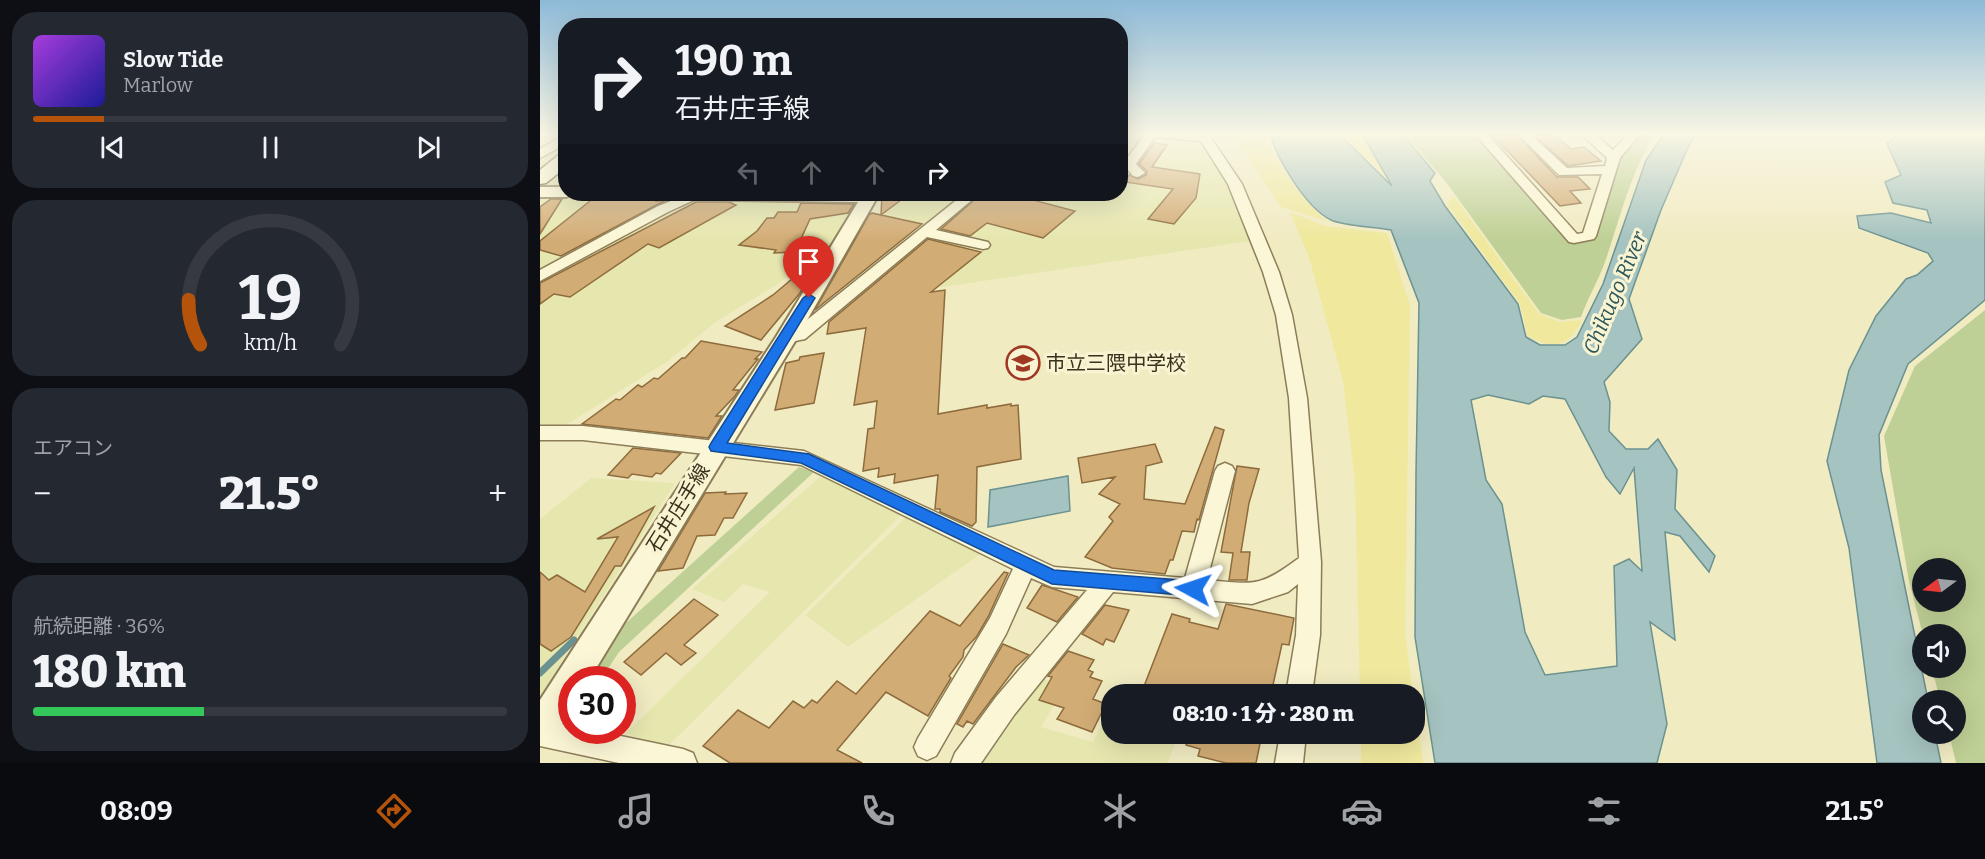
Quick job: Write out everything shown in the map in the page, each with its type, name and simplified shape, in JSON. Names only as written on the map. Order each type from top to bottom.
[{"type":"street","points":[[1135,170],[1138,173]]},
{"type":"street","points":[[1225,170],[1235,184],[1271,272],[1284,315],[1298,398],[1310,562],[1308,635],[1301,684]]},
{"type":"street","points":[[1513,170],[1574,239],[1589,236],[1610,171],[1600,170]]},
{"type":"street","points":[[1561,170],[1564,172],[1590,170]]},
{"type":"street","points":[[540,192],[558,192]]},
{"type":"street","points":[[540,276],[663,209],[683,201]]},
{"type":"street","name":"石井庄手線","points":[[540,731],[786,338],[866,201]]},
{"type":"street","points":[[786,338],[800,335],[963,201]]},
{"type":"street","points":[[924,232],[983,245]]},
{"type":"street","points":[[540,433],[583,433],[804,458],[1052,577],[1252,594],[1280,585],[1310,562]]},
{"type":"street","points":[[1193,589],[1226,471]]},
{"type":"street","points":[[927,747],[998,626],[1026,565]]},
{"type":"street","points":[[965,763],[1005,706],[1108,581]]},
{"type":"street","points":[[540,731],[683,763]]},
{"type":"street","points":[[1289,763],[1292,744]]},
{"type":"green space","points":[[540,170],[558,170],[558,201],[859,201],[829,250],[819,251],[778,284],[717,321],[668,361],[561,428],[540,429]]},
{"type":"green space","points":[[1128,170],[1230,170],[1240,184],[1263,239],[842,302],[959,201],[1128,201]]},
{"type":"green space","points":[[1435,170],[1508,170],[1566,241],[1592,240],[1615,170],[1637,170],[1605,262],[1581,317],[1562,320],[1541,313]]},
{"type":"green space","points":[[902,201],[955,201],[926,226],[905,222],[908,219],[883,215]]},
{"type":"green space","points":[[1985,310],[1985,763],[1956,763],[1951,744],[1966,744],[1966,690],[1938,690],[1934,678],[1966,678],[1966,624],[1920,624],[1917,612],[1966,612],[1966,558],[1912,558],[1912,593],[1884,436],[1915,366]]},
{"type":"green space","points":[[799,467],[814,472],[619,652],[610,666],[596,666],[617,631]]},
{"type":"green space","points":[[822,475],[901,515],[668,746],[636,737],[636,723],[770,592],[743,584],[724,602],[692,589]]},
{"type":"green space","points":[[591,478],[675,483],[540,696],[540,519]]},
{"type":"green space","points":[[906,517],[982,553],[848,647],[805,615]]},
{"type":"green space","points":[[1034,676],[1065,686],[1041,727],[1093,742],[1101,727],[1101,744],[1175,744],[1168,763],[971,763]]},
{"type":"sand","points":[[1256,170],[1283,170],[1290,181],[1326,221],[1281,207]]},
{"type":"sand","points":[[1453,195],[1539,314],[1560,322],[1582,320],[1566,341],[1552,344],[1528,336],[1520,304],[1447,204]]},
{"type":"sand","points":[[1290,212],[1325,226],[1387,233],[1410,306],[1405,633],[1412,684],[1360,684],[1355,481],[1343,381],[1309,257]]},
{"type":"sand","points":[[1361,744],[1420,744],[1423,763],[1361,763]]},
{"type":"water","name":"Chikugo River","points":[[1286,170],[1375,170],[1392,186],[1383,170],[1432,170],[1435,173],[1430,181],[1445,206],[1518,304],[1526,337],[1540,345],[1565,345],[1577,337],[1603,284],[1643,170],[1678,170],[1661,210],[1629,299],[1642,339],[1604,382],[1610,402],[1609,431],[1626,449],[1648,449],[1658,439],[1677,470],[1675,509],[1715,556],[1709,572],[1680,536],[1665,532],[1675,640],[1650,622],[1667,724],[1657,763],[1435,763],[1425,700],[1425,684],[1422,684],[1415,637],[1419,303],[1391,230],[1343,224],[1331,220],[1321,214],[1303,194]],"holes":[[[1488,395],[1529,404],[1543,396],[1565,399],[1606,477],[1620,494],[1634,468],[1642,571],[1629,559],[1614,566],[1617,666],[1545,675],[1525,632],[1502,504],[1486,480],[1471,400]]]},
{"type":"water","points":[[1899,170],[1985,170],[1985,300],[1908,364],[1879,435],[1881,470],[1912,624],[1912,678],[1924,678],[1926,690],[1912,690],[1912,744],[1937,744],[1941,763],[1877,763],[1849,548],[1827,461],[1849,370],[1876,316],[1906,279],[1917,275],[1933,261],[1928,253],[1859,228],[1857,216],[1891,213],[1931,223],[1927,210],[1893,203],[1885,182],[1901,175]]},
{"type":"water","points":[[1068,476],[1070,511],[988,527],[990,490]]},
{"type":"building","points":[[1145,170],[1170,170],[1200,174],[1196,198],[1174,224],[1148,219],[1173,189],[1128,182],[1129,175],[1138,179],[1146,175]]},
{"type":"building","points":[[1525,170],[1550,170],[1557,177],[1578,177],[1590,189],[1570,191],[1581,203],[1560,206]]},
{"type":"building","points":[[551,199],[561,201],[540,234],[540,207]]},
{"type":"building","points":[[590,201],[664,201],[561,256],[540,250],[540,241]]},
{"type":"building","points":[[882,201],[900,201],[881,215]]},
{"type":"building","points":[[973,201],[1037,201],[1075,211],[1043,238],[987,223],[970,236],[941,229]]},
{"type":"building","points":[[696,202],[729,202],[736,205],[659,248],[648,244],[570,297],[554,294],[540,304],[540,283]]},
{"type":"building","points":[[801,203],[854,204],[848,213],[810,219],[795,252],[774,253],[776,250],[739,245],[757,231],[767,218],[774,218],[778,212],[797,212]]},
{"type":"building","points":[[872,213],[922,224],[815,310],[869,215]]},
{"type":"building","points":[[928,239],[981,252],[931,292],[945,290],[938,414],[987,405],[987,408],[1018,405],[1021,459],[977,467],[976,522],[972,526],[940,512],[940,509],[935,509],[938,475],[894,483],[895,474],[878,477],[879,468],[863,471],[868,429],[874,428],[877,401],[854,405],[866,328],[827,334],[829,322]]},
{"type":"building","points":[[825,251],[800,293],[761,340],[725,326],[773,295]]},
{"type":"building","points":[[701,341],[762,352],[733,390],[739,390],[735,396],[716,416],[722,416],[708,438],[582,424],[616,399],[620,400],[638,385],[642,387],[654,378],[658,379],[682,358],[685,358]]},
{"type":"building","points":[[824,353],[814,403],[775,410],[786,363],[799,360],[800,357]]},
{"type":"building","points":[[1215,427],[1224,430],[1199,520],[1197,519],[1194,532],[1182,531],[1173,560],[1170,560],[1165,574],[1112,568],[1085,557],[1113,521],[1109,517],[1120,504],[1099,494],[1115,477],[1082,483],[1078,458],[1155,444],[1162,462],[1146,466],[1144,499],[1185,504]]},
{"type":"building","points":[[633,448],[681,453],[661,474],[656,473],[652,477],[632,474],[628,478],[608,475]]},
{"type":"building","points":[[1237,466],[1259,469],[1249,503],[1241,552],[1250,552],[1247,580],[1229,580],[1233,553],[1221,552]]},
{"type":"building","points":[[726,492],[725,494],[747,493],[733,518],[724,518],[715,535],[697,536],[683,568],[658,571],[705,493]]},
{"type":"building","points":[[654,507],[621,566],[615,566],[571,637],[551,651],[540,644],[540,572],[549,580],[557,575],[585,592],[618,537],[597,539]]},
{"type":"building","points":[[1004,572],[1008,573],[988,617],[977,636],[964,650],[963,657],[949,676],[951,678],[928,716],[886,692],[837,750],[862,763],[730,763],[703,746],[738,710],[769,728],[793,701],[804,708],[812,700],[817,703],[837,681],[856,694],[930,611],[960,626]]},
{"type":"building","points":[[1042,585],[1078,597],[1057,622],[1027,608]]},
{"type":"building","points":[[694,599],[718,615],[684,645],[696,653],[681,665],[666,653],[641,675],[636,671],[636,666],[629,666],[624,662]]},
{"type":"building","points":[[1226,604],[1294,618],[1289,645],[1282,644],[1273,684],[1145,684],[1172,614],[1190,619],[1189,622],[1218,629]]},
{"type":"building","points":[[1105,605],[1129,610],[1114,642],[1106,639],[1103,645],[1082,634]]},
{"type":"building","points":[[1003,644],[1029,655],[1016,667],[973,724],[967,721],[963,727],[957,724]]},
{"type":"building","points":[[1068,651],[1094,660],[1088,670],[1093,672],[1090,677],[1102,681],[1093,699],[1101,702],[1101,714],[1092,732],[1057,719],[1064,708],[1039,700],[1052,677],[1048,676]]},
{"type":"building","points":[[1260,744],[1256,763],[1226,763],[1198,756],[1200,749],[1186,745]]},
{"type":"waterway","points":[[540,673],[574,640]]},
{"type":"place","name":"市立三隈中学校","points":[[1023,363]]},
{"type":"route","points":[[809,298],[716,447],[804,458],[1052,577],[1193,589]]}]
